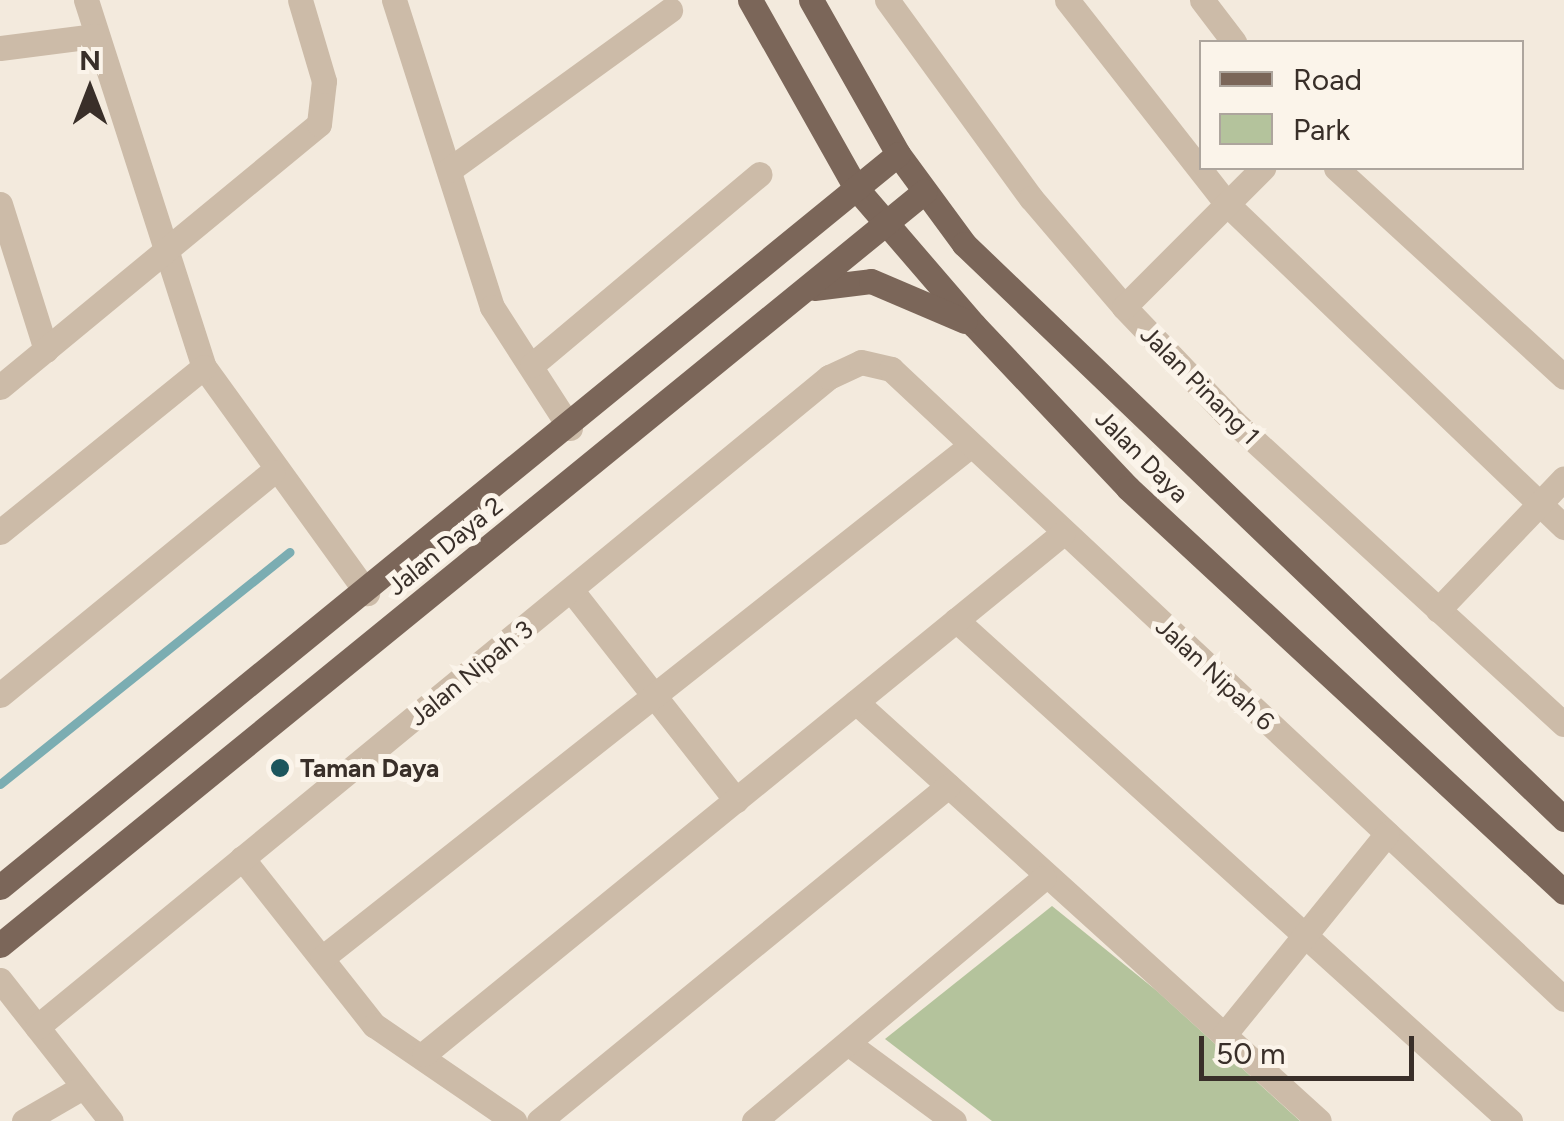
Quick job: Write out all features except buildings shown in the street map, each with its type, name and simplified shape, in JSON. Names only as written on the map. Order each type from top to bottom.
[{"type":"main road","name":"Jalan Daya","points":[[750,0],[856,188],[974,325],[1128,488],[1564,892]]},
{"type":"main road","name":"Jalan Daya","points":[[811,0],[898,154],[1019,300],[1564,818]]},
{"type":"main road","name":"Jalan Daya 2","points":[[0,886],[367,594],[898,154]]},
{"type":"main road","name":"Jalan Daya 2","points":[[0,944],[811,289],[926,191]]},
{"type":"main road","points":[[811,289],[871,280],[974,325]]},
{"type":"street","points":[[86,0],[164,254],[204,368],[272,472],[367,594]]},
{"type":"street","points":[[0,387],[319,124],[324,81],[300,0]]},
{"type":"street","points":[[394,0],[492,307],[570,428]]},
{"type":"street","name":"Jalan Pinang 1","points":[[887,0],[1031,198],[1124,307],[1438,610],[1564,724]]},
{"type":"street","points":[[1067,0],[1199,168]]},
{"type":"street","points":[[1202,0],[1232,40]]},
{"type":"street","points":[[448,170],[670,10]]},
{"type":"street","points":[[0,48],[95,36]]},
{"type":"street","points":[[1200,170],[1227,204],[1564,527]]},
{"type":"street","points":[[1124,307],[1262,170]]},
{"type":"street","points":[[1338,170],[1564,377]]},
{"type":"street","points":[[532,365],[760,174]]},
{"type":"street","points":[[0,204],[46,350]]},
{"type":"street","name":"Jalan Nipah 6","points":[[861,362],[891,369],[1564,999]]},
{"type":"street","name":"Jalan Nipah 3","points":[[37,1027],[829,377],[861,362]]},
{"type":"street","points":[[0,532],[204,368]]},
{"type":"street","points":[[322,958],[971,445]]},
{"type":"street","points":[[0,695],[272,472]]},
{"type":"street","points":[[1438,610],[1564,478]]},
{"type":"street","points":[[424,1054],[1064,533]]},
{"type":"street","points":[[572,591],[660,692],[736,800]]},
{"type":"street","points":[[956,620],[1510,1121]]},
{"type":"street","points":[[856,702],[1044,878],[1320,1121]]},
{"type":"street","points":[[540,1121],[948,786]]},
{"type":"street","points":[[1224,1035],[1387,834]]},
{"type":"street","points":[[242,858],[374,1026],[424,1054],[514,1121]]},
{"type":"street","points":[[754,1121],[1044,878]]},
{"type":"street","points":[[0,980],[111,1121]]},
{"type":"street","points":[[850,1044],[954,1121]]},
{"type":"street","points":[[24,1121],[83,1087]]},
{"type":"green space","points":[[1052,906],[1157,991],[1300,1121],[992,1121],[885,1039]]},
{"type":"waterway","points":[[0,784],[290,552]]},
{"type":"place","name":"Taman Daya","points":[[280,768]]}]
